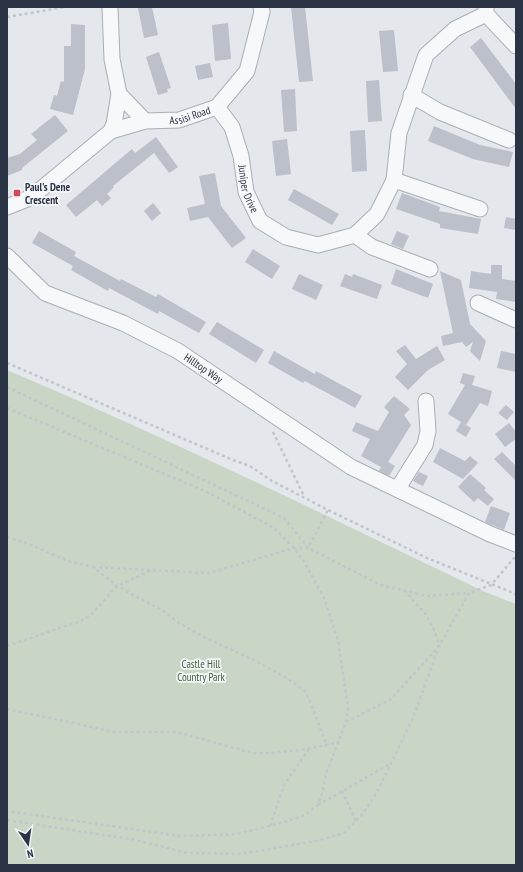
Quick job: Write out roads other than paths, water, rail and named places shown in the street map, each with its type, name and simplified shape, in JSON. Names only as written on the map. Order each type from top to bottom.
[{"type":"street","points":[[7,207],[40,190],[111,131],[116,115],[119,94],[112,59],[110,7]]},
{"type":"street","name":"Assisi Road","points":[[111,131],[146,121],[179,120],[217,106],[247,71],[262,12],[261,7]]},
{"type":"street","points":[[486,11],[516,46]]},
{"type":"street","name":"Juniper Drive","points":[[217,106],[232,127],[240,156],[246,192],[260,221],[286,237],[318,245],[355,235],[377,214],[394,180],[399,133],[426,55],[455,29],[486,11]]},
{"type":"street","points":[[119,94],[146,121]]},
{"type":"street","points":[[411,95],[440,112],[509,140]]},
{"type":"street","points":[[394,180],[480,209]]},
{"type":"street","points":[[355,235],[372,247],[430,269]]},
{"type":"street","name":"Hilltop Way","points":[[7,256],[46,293],[123,323],[178,351],[351,467],[398,488],[490,534],[516,544]]},
{"type":"street","points":[[478,303],[516,320]]},
{"type":"street","points":[[398,488],[425,445],[428,432],[426,401]]},
{"type":"place","name":"Paul's Dene Crescent","points":[[17,193]]},
{"type":"park label","name":"Castle Hill Country Park","points":[[201,670]]}]
